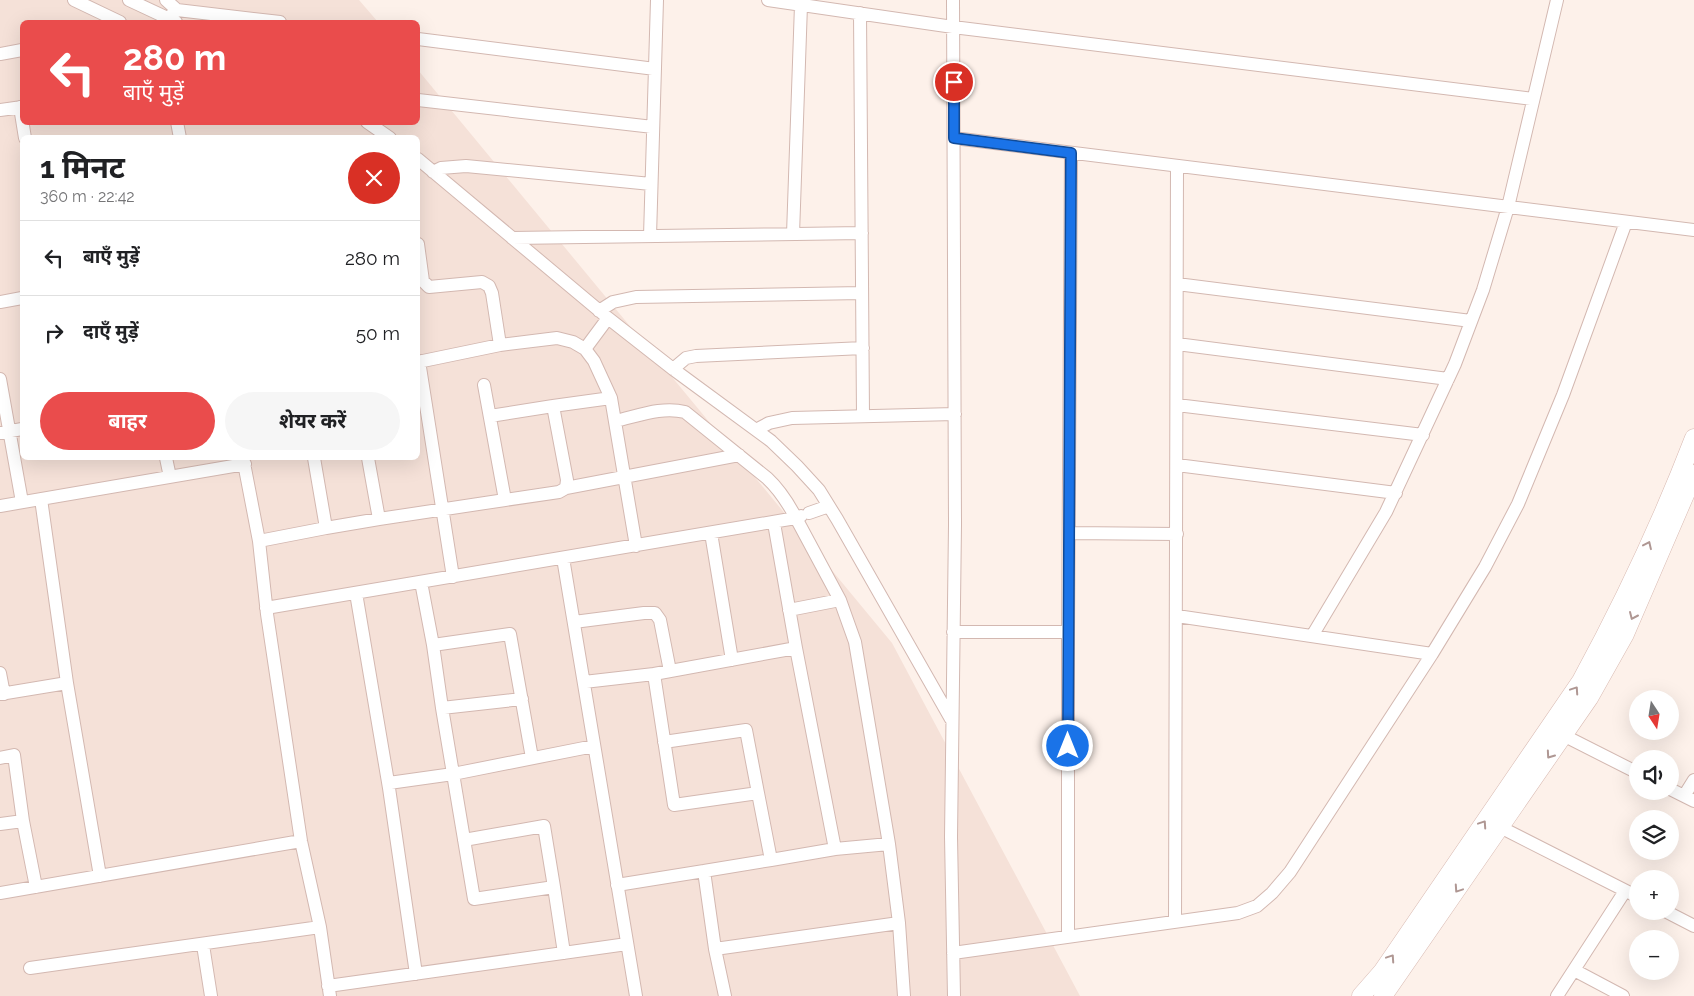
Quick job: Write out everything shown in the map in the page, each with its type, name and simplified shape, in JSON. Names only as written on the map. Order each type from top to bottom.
[{"type":"street","points":[[74,0],[116,20]]},
{"type":"street","points":[[129,0],[172,18],[226,20]]},
{"type":"street","points":[[166,0],[172,18]]},
{"type":"street","points":[[650,236],[657,0]]},
{"type":"street","points":[[768,0],[953,27],[1533,99]]},
{"type":"street","points":[[953,0],[955,414],[950,837],[954,996]]},
{"type":"street","points":[[1312,636],[1396,493],[1448,379],[1483,290],[1508,207],[1557,0]]},
{"type":"street","points":[[793,234],[801,5]]},
{"type":"street","points":[[860,13],[863,416]]},
{"type":"street","points":[[420,39],[655,69]]},
{"type":"street","points":[[0,54],[20,50]]},
{"type":"street","points":[[420,100],[653,127]]},
{"type":"street","points":[[0,110],[20,107]]},
{"type":"street","points":[[371,125],[386,135]]},
{"type":"street","points":[[954,138],[1694,230]]},
{"type":"street","points":[[1068,937],[1071,153]]},
{"type":"street","points":[[420,161],[604,315],[673,369],[771,441],[797,466],[819,490],[952,720]]},
{"type":"street","points":[[432,172],[441,168],[466,166],[651,184]]},
{"type":"street","points":[[1175,922],[1177,166]]},
{"type":"street","points":[[953,953],[1238,913],[1257,906],[1272,893],[1290,872],[1432,654],[1485,567],[1518,504],[1563,395],[1626,222]]},
{"type":"street","points":[[512,238],[862,233]]},
{"type":"street","points":[[420,259],[423,281],[429,287],[482,282],[489,286],[492,293],[500,345]]},
{"type":"street","points":[[1177,284],[1471,321]]},
{"type":"street","points":[[587,346],[599,330],[604,315],[612,302],[636,297],[862,293]]},
{"type":"street","points":[[0,302],[20,298]]},
{"type":"street","points":[[420,362],[500,345],[557,338],[587,346],[612,398],[636,546]]},
{"type":"street","points":[[1177,344],[1448,379]]},
{"type":"street","points":[[673,369],[686,358],[696,356],[863,348]]},
{"type":"street","points":[[0,379],[4,433],[22,502]]},
{"type":"street","points":[[484,385],[505,500]]},
{"type":"street","points":[[420,388],[423,426],[442,509],[452,577]]},
{"type":"street","points":[[490,416],[612,398]]},
{"type":"street","points":[[1177,405],[1423,435]]},
{"type":"street","points":[[553,406],[567,480],[566,488]]},
{"type":"street","points":[[615,421],[665,409],[685,412],[777,488],[802,516],[840,600],[854,642],[889,844],[904,996],[899,996]]},
{"type":"street","points":[[756,430],[769,423],[792,418],[955,414]]},
{"type":"street","points":[[4,433],[20,429]]},
{"type":"street","points":[[1383,996],[1500,827],[1556,731],[1609,629],[1676,484],[1694,438]]},
{"type":"street","points":[[259,541],[379,519],[559,492],[566,488],[739,455]]},
{"type":"street","points":[[166,460],[170,476]]},
{"type":"street","points":[[0,506],[170,476],[244,460],[259,541],[266,608],[301,841],[320,927],[329,991],[416,974],[627,944]]},
{"type":"street","points":[[314,460],[326,528]]},
{"type":"street","points":[[368,460],[379,519]]},
{"type":"street","points":[[1177,465],[1396,493]]},
{"type":"street","points":[[1361,996],[1382,972],[1556,731],[1588,698],[1625,634],[1694,474]]},
{"type":"street","points":[[41,499],[67,683],[100,876]]},
{"type":"street","points":[[266,608],[774,522],[802,516],[828,506]]},
{"type":"street","points":[[774,522],[835,849]]},
{"type":"street","points":[[711,533],[732,660]]},
{"type":"street","points":[[1069,533],[1177,534]]},
{"type":"street","points":[[563,558],[636,996]]},
{"type":"street","points":[[421,582],[474,899],[554,887]]},
{"type":"street","points":[[356,593],[389,783],[416,974]]},
{"type":"street","points":[[789,610],[840,600]]},
{"type":"street","points":[[574,622],[655,613],[660,620],[670,671]]},
{"type":"street","points":[[1177,616],[1432,654]]},
{"type":"street","points":[[953,632],[1068,632]]},
{"type":"street","points":[[432,645],[442,642],[510,634],[532,758]]},
{"type":"street","points":[[584,682],[654,674],[796,648]]},
{"type":"street","points":[[0,673],[2,694],[67,683]]},
{"type":"street","points":[[654,674],[674,805],[758,793]]},
{"type":"street","points":[[442,708],[522,699]]},
{"type":"street","points":[[664,742],[746,730],[771,860]]},
{"type":"street","points":[[1556,731],[1629,768]]},
{"type":"street","points":[[389,783],[453,774],[594,746]]},
{"type":"street","points":[[0,758],[14,756],[23,821],[36,887]]},
{"type":"street","points":[[1689,799],[1694,780]]},
{"type":"street","points":[[0,824],[23,821]]},
{"type":"street","points":[[464,840],[544,826],[564,953]]},
{"type":"street","points":[[1500,827],[1629,893]]},
{"type":"street","points":[[0,893],[301,841]]},
{"type":"street","points":[[618,885],[835,849],[889,844]]},
{"type":"street","points":[[704,871],[715,949],[726,996]]},
{"type":"street","points":[[1557,996],[1625,891]]},
{"type":"street","points":[[1679,918],[1694,926]]},
{"type":"street","points":[[715,949],[898,924]]},
{"type":"street","points":[[30,968],[320,927]]},
{"type":"street","points":[[203,945],[211,996]]},
{"type":"street","points":[[1574,970],[1623,996]]},
{"type":"shaded area","points":[[0,0],[359,0],[376,20],[20,20],[20,125],[420,125],[420,72],[892,643],[1080,996],[0,996]]},
{"type":"route","points":[[954,82],[954,138],[1071,153],[1068,746]]}]
